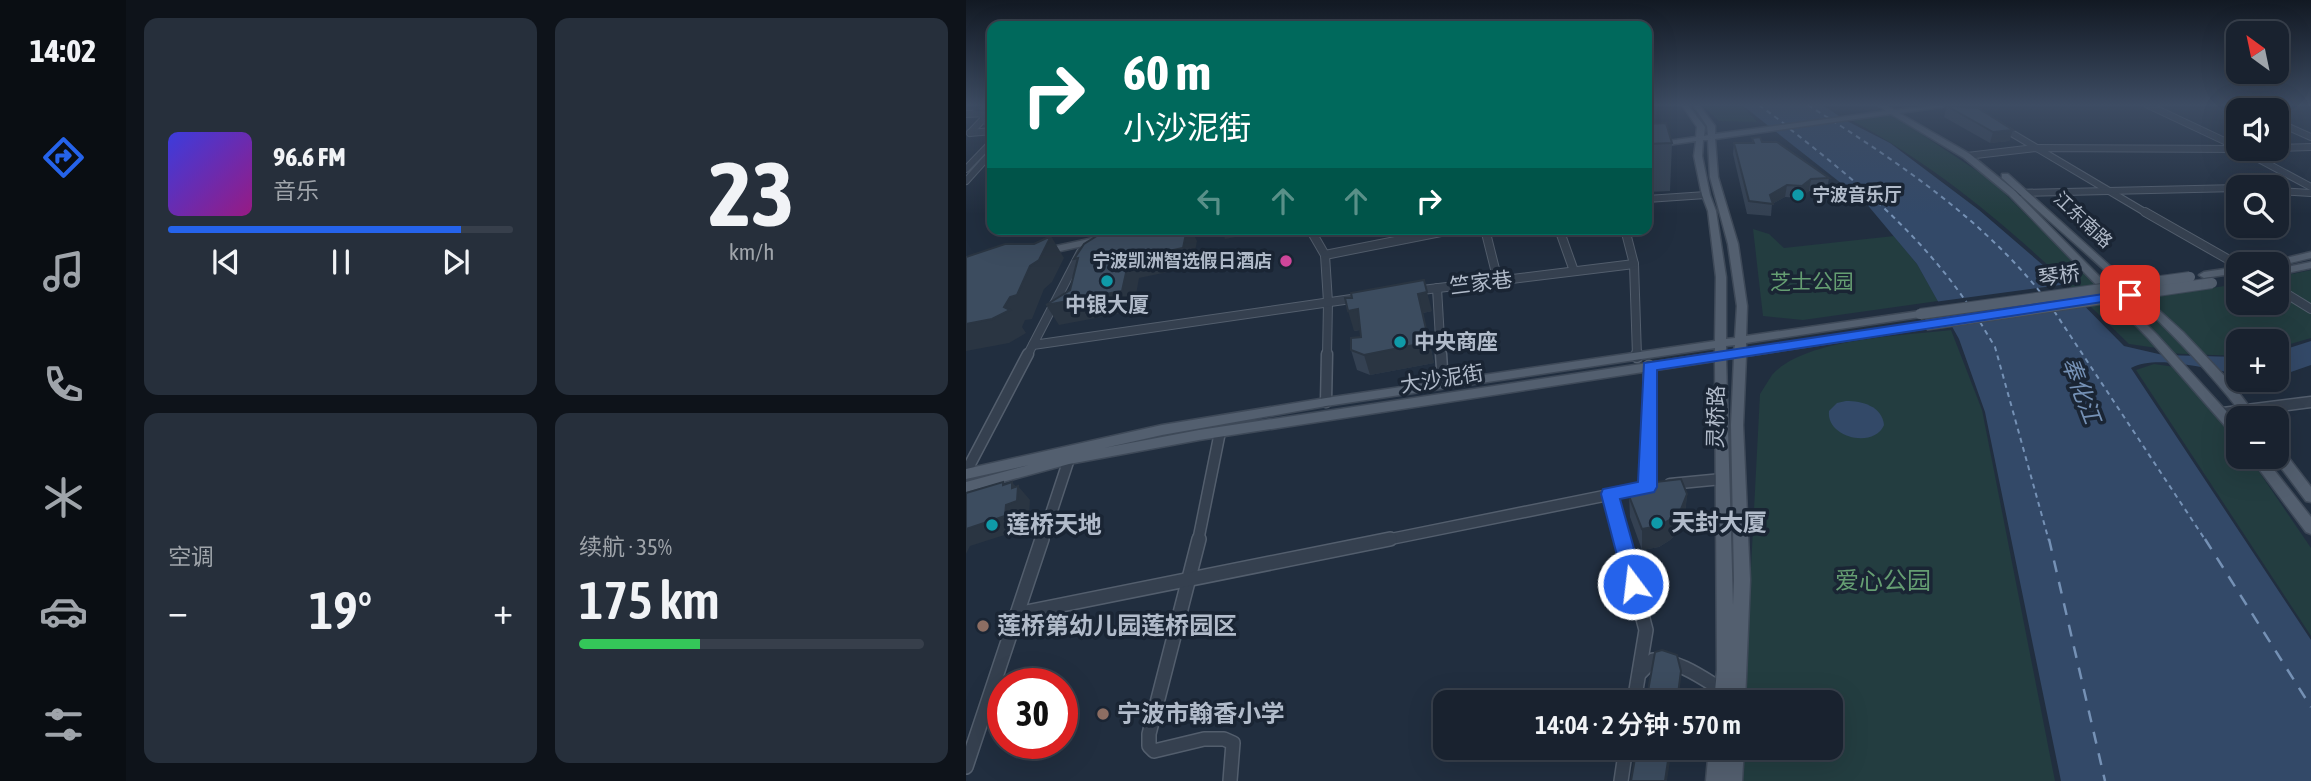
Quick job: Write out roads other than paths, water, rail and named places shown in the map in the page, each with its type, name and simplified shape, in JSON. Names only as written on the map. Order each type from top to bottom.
[{"type":"main road","name":"灵桥路","points":[[1703,141],[1698,156],[1712,211],[1721,277],[1724,690]]},
{"type":"main road","name":"灵桥路","points":[[1706,141],[1735,256],[1742,306],[1737,425],[1742,580],[1737,690]]},
{"type":"main road","name":"江东南路","points":[[1943,141],[1967,156],[2012,193],[2153,337],[2226,417]]},
{"type":"main road","name":"江东南路","points":[[1953,141],[1979,155],[2025,193],[2192,349],[2242,406]]},
{"type":"main road","points":[[1111,235],[1030,251],[1086,243],[1113,235]]},
{"type":"main road","points":[[2289,261],[2311,256]]},
{"type":"main road","points":[[2289,270],[2311,265]]},
{"type":"main road","points":[[2208,279],[2226,274]]},
{"type":"main road","points":[[2208,279],[2226,279]]},
{"type":"main road","name":"琴桥","points":[[1923,319],[2208,279]]},
{"type":"main road","name":"大沙泥街","points":[[966,473],[1162,430],[1443,383],[1637,357],[1721,349],[1923,319]]},
{"type":"main road","name":"大沙泥街","points":[[966,487],[1069,459],[1220,432],[1649,366],[1721,349]]},
{"type":"main road","points":[[2289,468],[2311,497]]},
{"type":"main road","points":[[2266,469],[2311,528]]},
{"type":"main road","points":[[1716,781],[1718,760]]},
{"type":"main road","points":[[1732,781],[1733,760]]},
{"type":"street","points":[[2025,141],[2226,258]]},
{"type":"street","points":[[966,169],[987,147]]},
{"type":"street","points":[[2289,148],[2311,147]]},
{"type":"street","points":[[1967,156],[2035,148],[2226,149]]},
{"type":"street","points":[[966,160],[987,156]]},
{"type":"street","points":[[966,181],[987,157]]},
{"type":"street","points":[[2262,161],[2311,187]]},
{"type":"street","points":[[2012,193],[2226,188]]},
{"type":"street","points":[[2289,192],[2311,193]]},
{"type":"street","points":[[1652,199],[1706,195]]},
{"type":"street","points":[[1313,235],[1325,255],[1328,302],[1326,402]]},
{"type":"street","points":[[1325,255],[1426,235]]},
{"type":"street","points":[[1486,235],[1498,281]]},
{"type":"street","points":[[1561,235],[1574,271]]},
{"type":"street","points":[[1627,235],[1634,264],[1637,357]]},
{"type":"street","points":[[966,473],[1086,243]]},
{"type":"street","name":"竺家巷","points":[[1410,292],[1634,264]]},
{"type":"street","points":[[1437,288],[1443,383]]},
{"type":"street","points":[[2289,295],[2311,309]]},
{"type":"street","points":[[1032,345],[1369,297]]},
{"type":"street","points":[[1647,487],[1649,366]]},
{"type":"street","points":[[2289,406],[2311,402]]},
{"type":"street","points":[[1220,432],[1190,578],[1181,602],[1149,734],[1149,746],[1154,751],[1205,738],[1224,738],[1233,743],[1230,781]]},
{"type":"street","points":[[966,767],[1069,459]]},
{"type":"street","points":[[1017,614],[1610,494],[1721,479]]},
{"type":"street","points":[[1610,494],[1646,630],[1636,690]]},
{"type":"street","points":[[1638,676],[1654,660],[1663,660],[1675,663],[1715,690]]},
{"type":"street","points":[[1620,781],[1624,760]]},
{"type":"water","name":"奉化江","points":[[1788,141],[1887,141],[1979,210],[2051,272],[2124,346],[2163,355],[2226,357],[2226,372],[2155,362],[2131,368],[2311,640],[2311,781],[2061,781],[1985,412],[1959,339],[1917,264],[1865,202]]},
{"type":"water","points":[[2311,341],[2311,365],[2289,373],[2289,348]]},
{"type":"water","points":[[1858,402],[1875,409],[1884,425],[1879,432],[1871,437],[1861,438],[1842,434],[1835,428],[1829,411],[1837,403]]},
{"type":"place","name":"宁波音乐厅","points":[[1798,195]]},
{"type":"place","name":"宁波凯洲智选假日酒店","points":[[1286,261]]},
{"type":"place","name":"中银大厦","points":[[1107,281]]},
{"type":"place","name":"中央商座","points":[[1400,342]]},
{"type":"place","name":"天封大厦","points":[[1657,523]]},
{"type":"place","name":"莲桥天地","points":[[992,525]]},
{"type":"place","name":"莲桥第幼儿园莲桥园区","points":[[983,626]]},
{"type":"place","name":"宁波市翰香小学","points":[[1103,714]]},
{"type":"park label","name":"芝士公园","points":[[1812,282]]},
{"type":"park label","name":"爱心公园","points":[[1883,581]]}]
